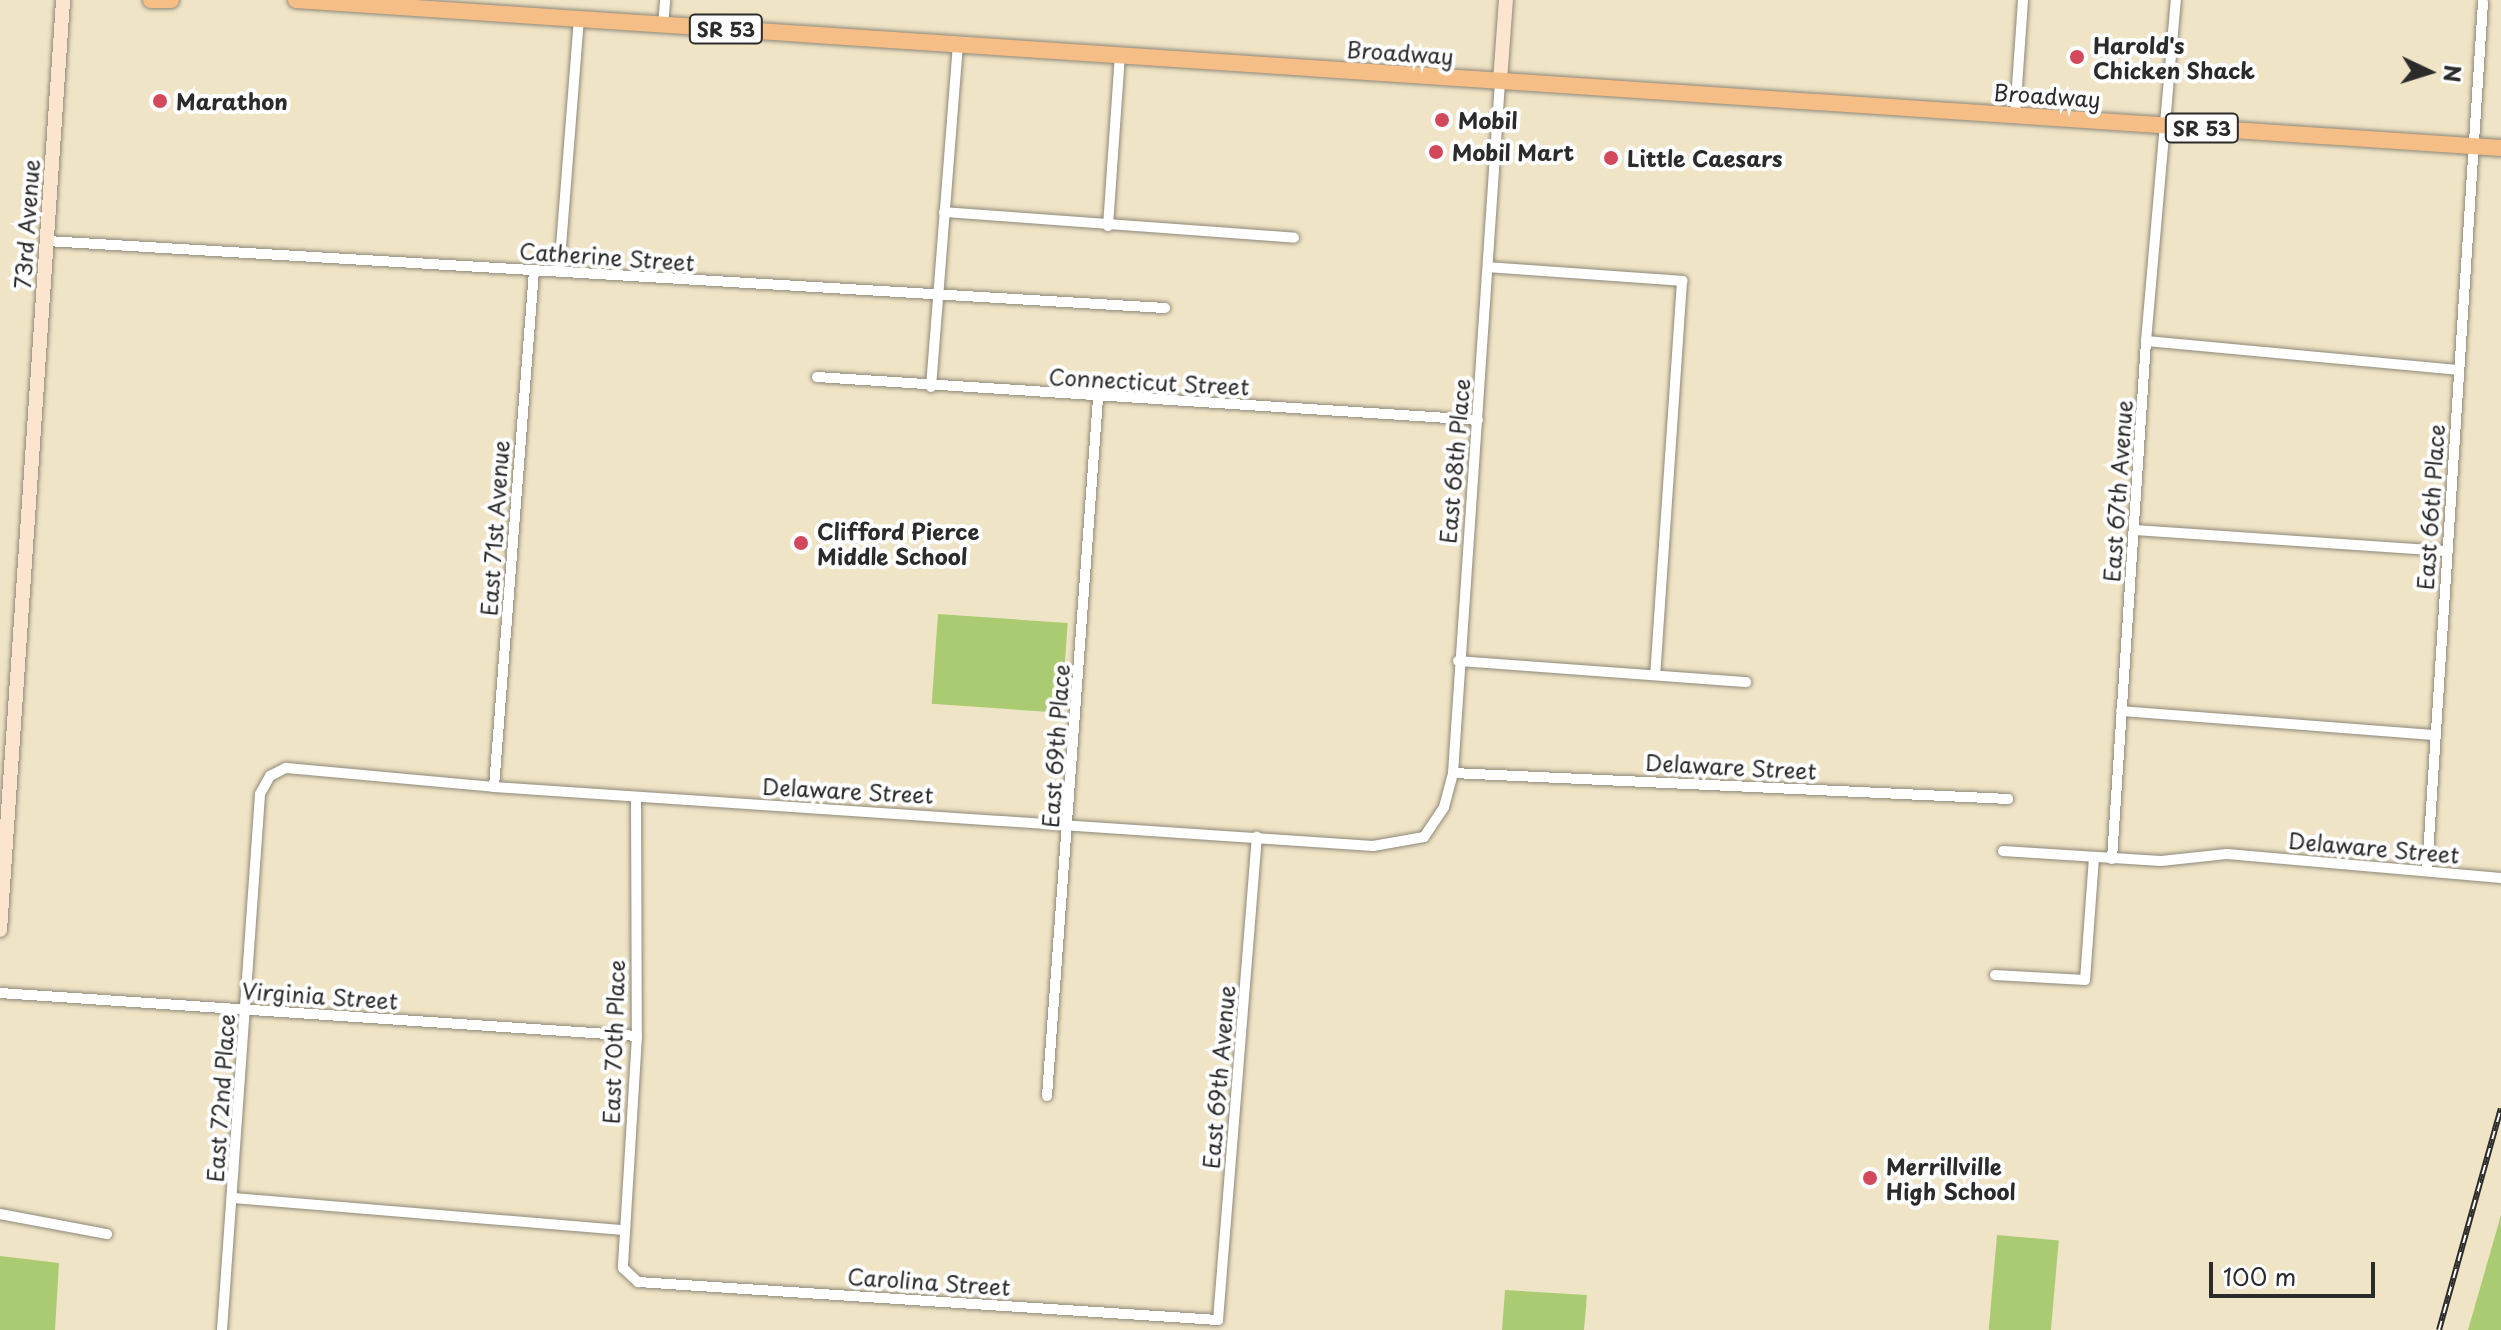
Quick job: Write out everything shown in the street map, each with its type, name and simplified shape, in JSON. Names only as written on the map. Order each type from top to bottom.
[{"type":"main road","name":"73rd Avenue","points":[[0,930],[63,0]]},
{"type":"main road","points":[[151,0],[171,0]]},
{"type":"main road","name":"Broadway","points":[[296,0],[457,5],[663,25],[2501,148]]},
{"type":"main road","points":[[1500,81],[1506,0]]},
{"type":"street","points":[[663,25],[665,0]]},
{"type":"street","points":[[2015,115],[2023,0]]},
{"type":"street","name":"East 67th Avenue","points":[[2112,859],[2136,530],[2146,341],[2176,0]]},
{"type":"street","name":"East 66th Place","points":[[2427,871],[2483,2]]},
{"type":"street","points":[[559,272],[579,19]]},
{"type":"street","points":[[931,387],[958,44]]},
{"type":"street","points":[[1108,226],[1120,55]]},
{"type":"street","name":"East 68th Place","points":[[1424,837],[1444,807],[1453,773],[1458,661],[1478,420],[1500,81]]},
{"type":"street","points":[[944,212],[1294,238]]},
{"type":"street","name":"Catherine Street","points":[[47,241],[1165,308]]},
{"type":"street","points":[[1488,267],[1682,281],[1655,674]]},
{"type":"street","name":"East 71st Avenue","points":[[494,787],[534,271]]},
{"type":"street","points":[[2146,341],[2458,370]]},
{"type":"street","name":"Connecticut Street","points":[[817,377],[1098,398],[1478,420]]},
{"type":"street","name":"East 69th Place","points":[[1047,1096],[1098,398]]},
{"type":"street","points":[[2136,530],[2447,551]]},
{"type":"street","points":[[1458,661],[1746,682]]},
{"type":"street","points":[[2121,711],[2435,735]]},
{"type":"street","name":"Delaware Street","points":[[270,776],[286,768],[636,798],[1373,846],[1424,837]]},
{"type":"street","name":"Delaware Street","points":[[1453,773],[2008,799]]},
{"type":"street","name":"East 72nd Place","points":[[222,1330],[260,794],[270,776]]},
{"type":"street","name":"East 70th Place","points":[[636,798],[637,1036],[623,1268],[638,1282]]},
{"type":"street","name":"East 69th Avenue","points":[[1218,1320],[1257,837]]},
{"type":"street","name":"Delaware Street","points":[[2003,851],[2112,859],[2227,854],[2501,878]]},
{"type":"street","points":[[1995,975],[2085,980],[2094,858]]},
{"type":"street","name":"Virginia Street","points":[[0,993],[637,1036]]},
{"type":"street","points":[[233,1198],[624,1230]]},
{"type":"street","points":[[0,1214],[107,1234]]},
{"type":"street","name":"Carolina Street","points":[[638,1282],[1218,1320]]},
{"type":"green space","points":[[938,614],[1068,623],[1061,713],[932,704]]},
{"type":"green space","points":[[2501,1215],[2501,1330],[2468,1330]]},
{"type":"green space","points":[[1997,1235],[2059,1240],[2051,1330],[1989,1330]]},
{"type":"green space","points":[[0,1256],[59,1263],[55,1330],[0,1330]]},
{"type":"green space","points":[[1505,1290],[1587,1295],[1584,1330],[1502,1330]]},
{"type":"railway","points":[[2439,1330],[2501,1108]]},
{"type":"place","name":"Harold's Chicken Shack","points":[[2077,57]]},
{"type":"place","name":"Marathon","points":[[160,101]]},
{"type":"place","name":"Mobil","points":[[1442,120]]},
{"type":"place","name":"Mobil Mart","points":[[1436,152]]},
{"type":"place","name":"Little Caesars","points":[[1611,158]]},
{"type":"place","name":"Clifford Pierce Middle School","points":[[801,543]]},
{"type":"place","name":"Merrillville High School","points":[[1870,1178]]}]
